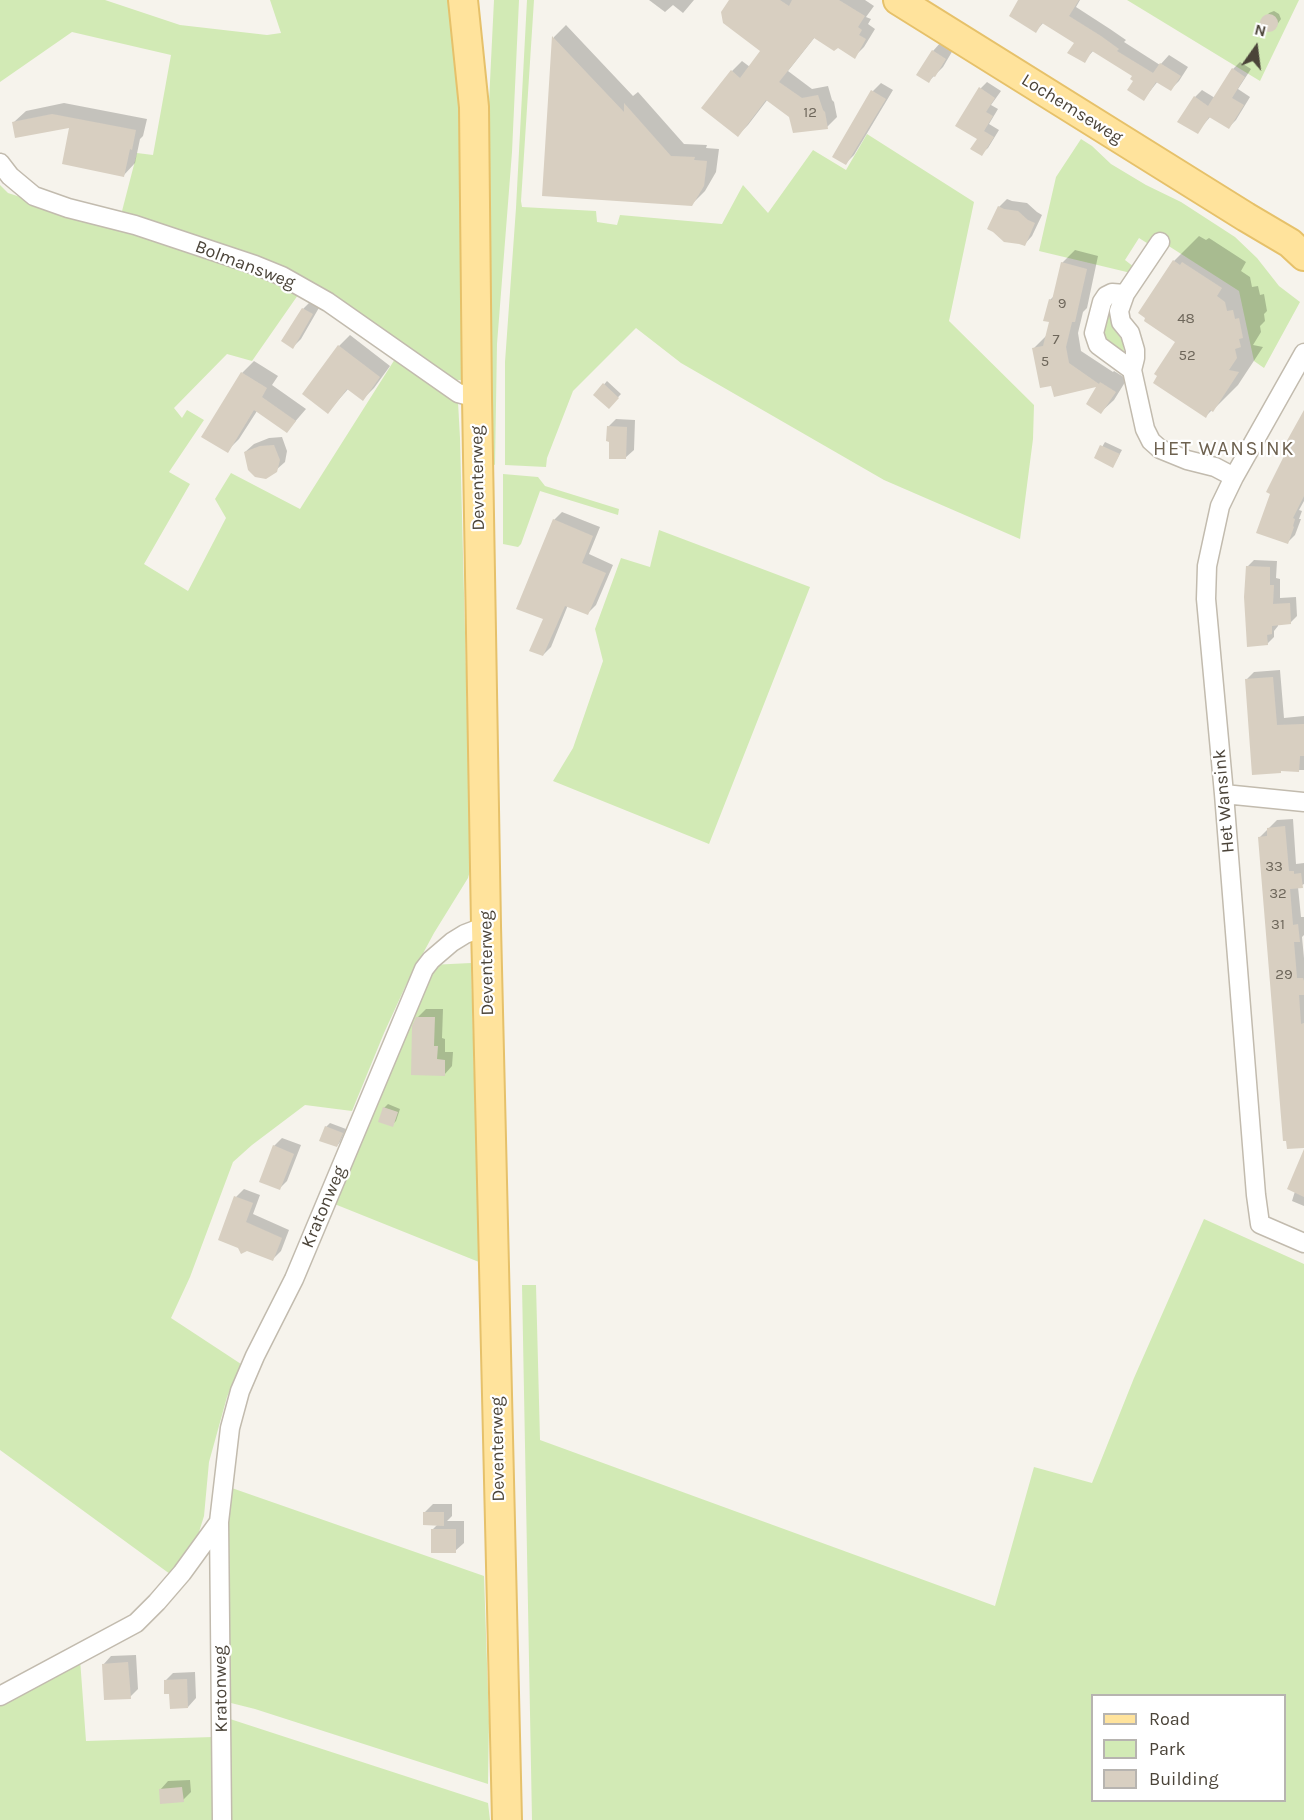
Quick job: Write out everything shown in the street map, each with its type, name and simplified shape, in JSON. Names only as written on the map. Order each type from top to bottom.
[{"type":"main road","name":"Deventerweg","points":[[463,0],[474,107],[486,926],[507,1820]]},
{"type":"main road","name":"Deventerweg","points":[[474,107],[481,28],[481,0]]},
{"type":"main road","name":"Lochemseweg","points":[[898,0],[1246,218],[1290,243],[1304,256]]},
{"type":"main road","name":"Lochemseweg","points":[[1246,218],[1266,235],[1304,277]]},
{"type":"street","name":"Bolmansweg","points":[[0,163],[10,176],[34,196],[68,208],[135,225],[282,276],[328,302],[458,393],[477,398]]},
{"type":"street","points":[[1160,242],[1125,294],[1119,318],[1130,333],[1135,350],[1136,358],[1132,370],[1145,429],[1151,441],[1160,449],[1215,467],[1234,477]]},
{"type":"street","points":[[1125,294],[1112,293],[1102,302],[1094,333],[1098,345],[1132,370]]},
{"type":"street","name":"Het Wansink","points":[[1304,352],[1220,506],[1207,566],[1206,599],[1260,1224],[1304,1243]]},
{"type":"street","points":[[1224,794],[1304,802]]},
{"type":"street","name":"Kratonweg","points":[[222,1820],[219,1522],[230,1428],[240,1391],[294,1279],[424,969],[452,942],[486,926]]},
{"type":"street","name":"Kratonweg","points":[[0,1696],[136,1623],[182,1574],[219,1522]]},
{"type":"green space","points":[[0,0],[105,0],[180,25],[267,35],[281,33],[270,0],[452,0],[459,38],[464,380],[456,380],[308,283],[121,215],[137,153],[153,155],[171,55],[72,32],[0,82]]},
{"type":"green space","points":[[494,0],[519,0],[512,152],[497,344],[495,465],[489,463],[486,163]]},
{"type":"green space","points":[[527,0],[534,0],[522,207],[596,211],[597,222],[617,225],[620,215],[722,224],[743,185],[768,213],[813,150],[846,170],[867,134],[974,202],[949,321],[1034,405],[1033,439],[1020,539],[884,480],[681,363],[636,328],[573,391],[547,458],[546,467],[505,465],[505,362]]},
{"type":"green space","points":[[1127,0],[1299,0],[1260,81]]},
{"type":"green space","points":[[1081,139],[1111,164],[1181,202],[1235,237],[1257,258],[1279,286],[1300,302],[1264,368],[1254,361],[1239,291],[1164,243],[1150,245],[1139,238],[1125,260],[1134,267],[1131,273],[1039,251],[1056,177]]},
{"type":"green space","points":[[0,185],[8,193],[240,268],[298,295],[252,361],[227,354],[174,408],[182,418],[187,410],[204,420],[169,472],[190,484],[144,564],[188,591],[226,518],[215,499],[231,473],[300,509],[395,359],[458,402],[471,867],[468,878],[434,933],[406,985],[352,1111],[305,1105],[233,1162],[190,1277],[171,1318],[241,1364],[227,1397],[209,1462],[204,1516],[199,1532],[170,1574],[0,1450]]},
{"type":"green space","points":[[1108,314],[1111,317],[1113,328],[1123,341],[1124,351],[1106,340],[1103,333]]},
{"type":"green space","points":[[503,474],[538,477],[545,486],[619,509],[618,515],[540,491],[521,544],[518,547],[503,544]]},
{"type":"green space","points":[[659,530],[810,587],[709,844],[553,781],[573,748],[603,661],[595,629],[621,558],[650,567]]},
{"type":"green space","points":[[471,963],[479,1262],[332,1203],[430,965]]},
{"type":"green space","points":[[1204,1219],[1304,1264],[1304,1820],[532,1820],[522,1285],[536,1285],[540,1440],[995,1606],[1034,1467],[1092,1483],[1134,1378]]},
{"type":"green space","points":[[226,1486],[484,1576],[489,1722],[488,1784],[255,1709],[223,1701]]},
{"type":"green space","points":[[80,1659],[86,1741],[213,1737],[216,1820],[0,1820],[0,1706]]},
{"type":"green space","points":[[230,1719],[488,1803],[490,1820],[229,1820],[228,1725]]},
{"type":"building","points":[[729,0],[780,0],[789,6],[792,0],[839,0],[865,16],[858,27],[862,30],[859,35],[866,39],[855,59],[838,48],[834,51],[814,38],[779,82],[802,98],[818,95],[825,112],[828,129],[793,133],[789,117],[766,100],[738,137],[701,108],[731,70],[740,78],[760,51],[723,23],[721,12]]},
{"type":"building","points":[[1018,0],[1079,0],[1069,16],[1119,49],[1117,51],[1153,73],[1160,63],[1181,76],[1171,91],[1156,82],[1144,101],[1127,90],[1133,81],[1130,79],[1132,76],[1092,51],[1085,63],[1067,53],[1074,43],[1042,23],[1036,33],[1009,16]]},
{"type":"building","points":[[1269,14],[1275,17],[1278,23],[1275,29],[1269,32],[1263,29],[1260,23],[1263,17]]},
{"type":"building","points":[[552,36],[624,112],[624,103],[671,156],[695,157],[694,160],[707,161],[704,186],[692,206],[542,196]]},
{"type":"building","points":[[932,50],[946,59],[929,83],[916,75]]},
{"type":"building","points":[[1232,68],[1245,77],[1232,98],[1244,105],[1229,129],[1209,117],[1198,134],[1177,122],[1194,96],[1208,106]]},
{"type":"building","points":[[979,87],[995,98],[986,112],[993,116],[984,131],[994,137],[982,156],[970,149],[977,139],[955,126]]},
{"type":"building","points":[[871,90],[886,99],[846,165],[832,157]]},
{"type":"building","points":[[52,114],[136,130],[124,177],[62,164],[69,128],[15,138],[12,122]]},
{"type":"building","points":[[998,206],[1018,211],[1035,223],[1025,246],[1004,242],[987,229]]},
{"type":"building","points":[[1173,260],[1180,265],[1182,262],[1222,288],[1217,296],[1225,302],[1227,311],[1233,310],[1235,319],[1239,318],[1243,338],[1239,339],[1241,347],[1235,349],[1237,358],[1229,370],[1239,372],[1213,412],[1210,410],[1206,418],[1153,383],[1157,376],[1154,374],[1175,342],[1144,321],[1145,318],[1138,313]]},
{"type":"building","points":[[1061,262],[1087,269],[1075,322],[1072,322],[1066,347],[1069,363],[1099,384],[1100,382],[1116,392],[1101,414],[1086,404],[1096,387],[1054,397],[1051,386],[1040,388],[1032,348],[1043,346],[1049,322],[1043,321],[1049,299],[1052,300]]},
{"type":"building","points":[[302,308],[313,314],[293,349],[281,341]]},
{"type":"building","points":[[338,345],[380,377],[363,401],[347,389],[328,414],[302,394]]},
{"type":"building","points":[[241,372],[267,388],[262,397],[296,421],[287,433],[254,410],[228,453],[201,437]]},
{"type":"building","points":[[603,383],[619,398],[609,409],[593,395]]},
{"type":"building","points":[[1304,410],[1304,496],[1293,518],[1295,519],[1294,527],[1288,544],[1256,533],[1270,494],[1266,492],[1288,448],[1284,446]]},
{"type":"building","points":[[607,426],[627,427],[626,459],[609,459],[609,442],[606,441]]},
{"type":"building","points":[[274,445],[280,460],[277,472],[266,479],[255,477],[248,470],[244,452],[260,446]]},
{"type":"building","points":[[1100,445],[1120,454],[1113,468],[1094,458]]},
{"type":"building","points":[[553,519],[593,536],[582,563],[606,573],[588,615],[565,606],[543,656],[529,651],[543,619],[516,609]]},
{"type":"building","points":[[1246,566],[1270,567],[1270,585],[1274,585],[1273,604],[1290,603],[1291,624],[1272,626],[1272,634],[1267,635],[1268,645],[1247,647],[1244,597]]},
{"type":"building","points":[[1273,677],[1277,725],[1304,724],[1304,756],[1300,756],[1299,772],[1281,771],[1281,773],[1252,775],[1245,679]]},
{"type":"building","points":[[1285,826],[1289,871],[1294,871],[1294,874],[1301,873],[1303,888],[1290,889],[1293,925],[1298,924],[1300,942],[1294,942],[1297,978],[1303,978],[1304,981],[1304,995],[1299,995],[1301,1024],[1304,1023],[1304,1148],[1287,1149],[1286,1141],[1283,1141],[1258,837],[1267,836],[1267,828]]},
{"type":"building","points":[[416,1017],[435,1017],[434,1046],[438,1046],[437,1059],[445,1060],[445,1076],[411,1075],[412,1026]]},
{"type":"building","points":[[383,1107],[398,1112],[393,1127],[378,1122]]},
{"type":"building","points":[[325,1126],[343,1133],[337,1147],[319,1141]]},
{"type":"building","points":[[273,1145],[294,1154],[280,1190],[259,1182]]},
{"type":"building","points":[[1304,1149],[1304,1197],[1287,1189]]},
{"type":"building","points":[[234,1196],[253,1203],[246,1222],[282,1238],[273,1261],[247,1251],[241,1254],[238,1248],[218,1240]]},
{"type":"building","points":[[423,1512],[444,1512],[444,1526],[423,1525]]},
{"type":"building","points":[[431,1529],[456,1529],[456,1553],[431,1553]]},
{"type":"building","points":[[128,1662],[131,1699],[104,1700],[102,1664]]},
{"type":"building","points":[[187,1679],[188,1708],[170,1709],[169,1694],[164,1694],[164,1680]]},
{"type":"building","points":[[182,1787],[184,1802],[160,1804],[159,1789]]},
{"type":"district","name":"HET WANSINK","points":[[1224,449]]}]
